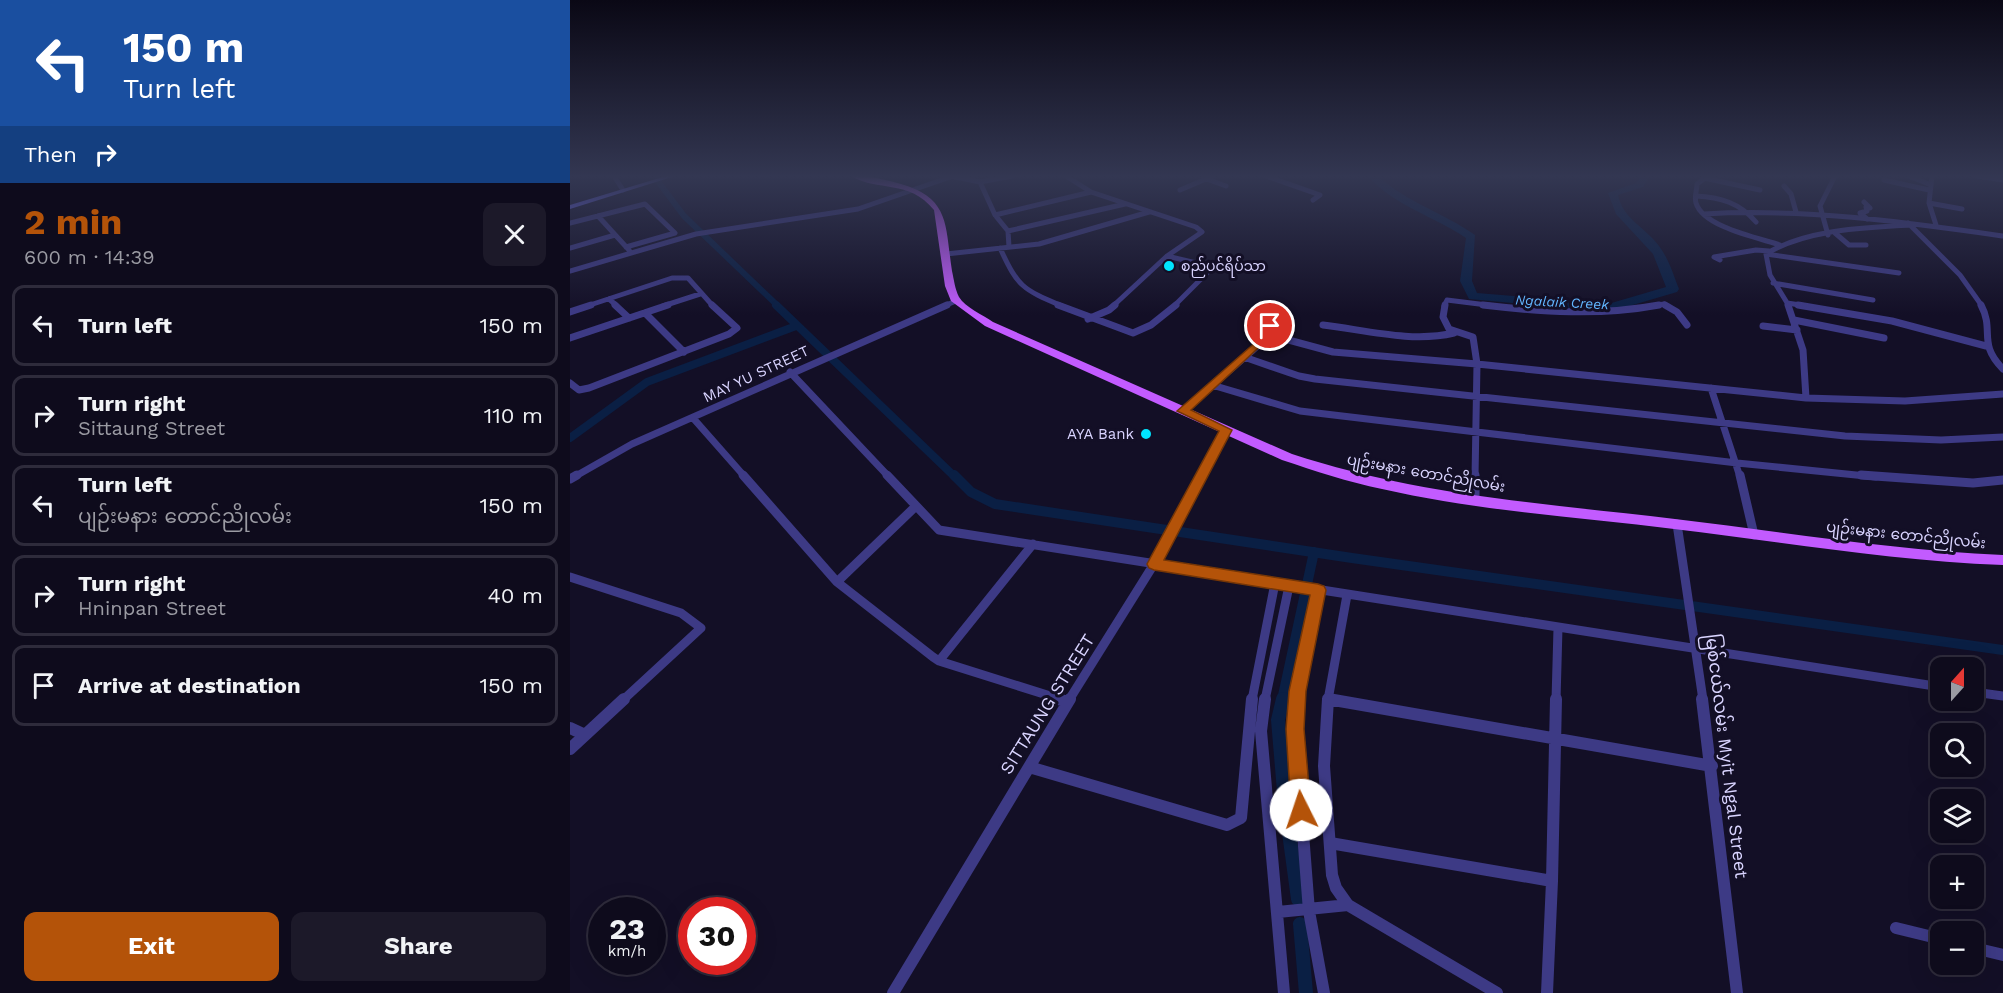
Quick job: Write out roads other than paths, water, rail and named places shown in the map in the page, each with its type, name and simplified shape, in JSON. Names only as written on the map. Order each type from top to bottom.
[{"type":"main road","points":[[940,222],[950,286],[956,301]]},
{"type":"main road","name":"ပျဉ်းမနား တောင်ညိုလမ်း","points":[[956,301],[989,324],[1226,430],[1333,474],[1372,484],[1475,500],[1916,555],[2003,560]]},
{"type":"street","points":[[604,222],[631,253]]},
{"type":"street","points":[[626,247],[675,233],[664,222]]},
{"type":"street","points":[[570,271],[696,234],[775,222]]},
{"type":"street","points":[[1001,222],[1008,231],[1009,247]]},
{"type":"street","points":[[1008,231],[1046,222]]},
{"type":"street","points":[[946,254],[1065,238],[1116,222]]},
{"type":"street","points":[[1088,319],[1109,310],[1167,256],[1202,232],[1196,227],[1181,222]]},
{"type":"street","points":[[1717,222],[1780,244]]},
{"type":"street","points":[[1826,222],[1831,234],[1848,245],[1859,248],[1866,246]]},
{"type":"street","points":[[1895,222],[1936,225],[2003,236]]},
{"type":"street","points":[[1768,252],[1780,244],[1831,234],[1909,224]]},
{"type":"street","points":[[1909,224],[1975,295],[1986,317],[1986,346],[2003,369]]},
{"type":"street","points":[[570,248],[615,235]]},
{"type":"street","points":[[1000,248],[1014,279],[1028,290],[1088,319],[1131,333],[1141,332],[1160,318],[1213,267],[1167,256]]},
{"type":"street","points":[[1720,260],[1714,257],[1756,250],[1899,273]]},
{"type":"street","points":[[1768,252],[1768,272],[1787,303],[1807,362],[1806,398]]},
{"type":"street","points":[[570,312],[678,277],[688,278],[700,294],[737,328],[729,334],[589,388],[579,390],[570,383]]},
{"type":"street","points":[[1773,283],[1873,300]]},
{"type":"street","points":[[570,338],[700,294]]},
{"type":"street","points":[[609,299],[629,318]]},
{"type":"street","points":[[1454,333],[1448,328],[1443,317],[1443,306],[1447,300],[1481,306],[1595,313],[1634,311],[1664,304],[1677,312],[1687,324]]},
{"type":"street","name":"MAY YU STREET","points":[[570,479],[632,444],[790,372],[956,301]]},
{"type":"street","points":[[1787,303],[1892,321],[1986,346]]},
{"type":"street","points":[[645,313],[684,352]]},
{"type":"street","points":[[1794,320],[1884,338]]},
{"type":"street","points":[[1323,325],[1372,332],[1442,335],[1454,333],[1473,338],[1478,364],[1475,500]]},
{"type":"street","points":[[1270,326],[1270,335]]},
{"type":"street","points":[[1763,326],[1797,330]]},
{"type":"street","points":[[1183,411],[1270,335],[1333,352],[1478,364],[1806,398],[1905,401],[2003,394]]},
{"type":"street","points":[[1244,357],[1299,376],[1477,397],[1877,438],[1941,440],[2003,437]]},
{"type":"street","points":[[790,372],[939,530],[1930,685]]},
{"type":"street","points":[[1212,385],[1300,411],[1737,463],[1930,482],[1973,483],[2003,480]]},
{"type":"street","points":[[1711,388],[1737,463],[1754,534]]},
{"type":"street","points":[[693,418],[837,582],[939,661],[1068,702]]},
{"type":"street","name":"SITTAUNG STREET","points":[[893,993],[1154,564],[1226,430]]},
{"type":"street","points":[[837,582],[916,506]]},
{"type":"street","name":"မြစ်ငယ်လမ်း Myit Ngal Street","points":[[1677,524],[1712,766],[1737,993]]},
{"type":"street","points":[[939,661],[1033,544]]},
{"type":"street","points":[[570,577],[681,613],[702,628],[570,749]]},
{"type":"street","points":[[1029,767],[1227,825],[1241,818],[1254,682],[1275,583]]},
{"type":"street","points":[[1284,993],[1261,730],[1267,683],[1293,586]]},
{"type":"street","points":[[1315,590],[1298,691],[1295,729],[1309,911],[1324,993]]},
{"type":"street","points":[[1347,595],[1328,699],[1324,766],[1336,888],[1348,905],[1497,993]]},
{"type":"street","points":[[1547,993],[1558,628]]},
{"type":"street","points":[[1984,693],[2003,696]]},
{"type":"street","points":[[1328,699],[1712,766]]},
{"type":"street","points":[[570,728],[585,735]]},
{"type":"street","points":[[1330,843],[1552,881]]},
{"type":"street","points":[[1278,912],[1309,911],[1348,905]]},
{"type":"street","points":[[1896,928],[1930,936]]},
{"type":"street","points":[[1984,950],[2003,955]]},
{"type":"waterway","points":[[691,222],[778,306]]},
{"type":"waterway","name":"Ngalaik Creek","points":[[1449,222],[1471,237],[1466,281],[1473,296],[1609,308],[1673,289],[1659,254],[1629,222]]},
{"type":"waterway","points":[[776,305],[955,477]]},
{"type":"waterway","points":[[570,438],[647,382],[796,326]]},
{"type":"waterway","points":[[954,475],[971,492],[995,504],[1314,552]]},
{"type":"waterway","points":[[1282,700],[1314,552]]},
{"type":"waterway","points":[[1314,552],[2003,650]]},
{"type":"waterway","points":[[1283,699],[1278,720],[1285,803],[1298,899]]},
{"type":"waterway","points":[[1300,924],[1306,993]]},
{"type":"place","name":"စည်ပင်ရိပ်သာ","points":[[1169,266]]},
{"type":"place","name":"AYA Bank","points":[[1146,434]]}]
